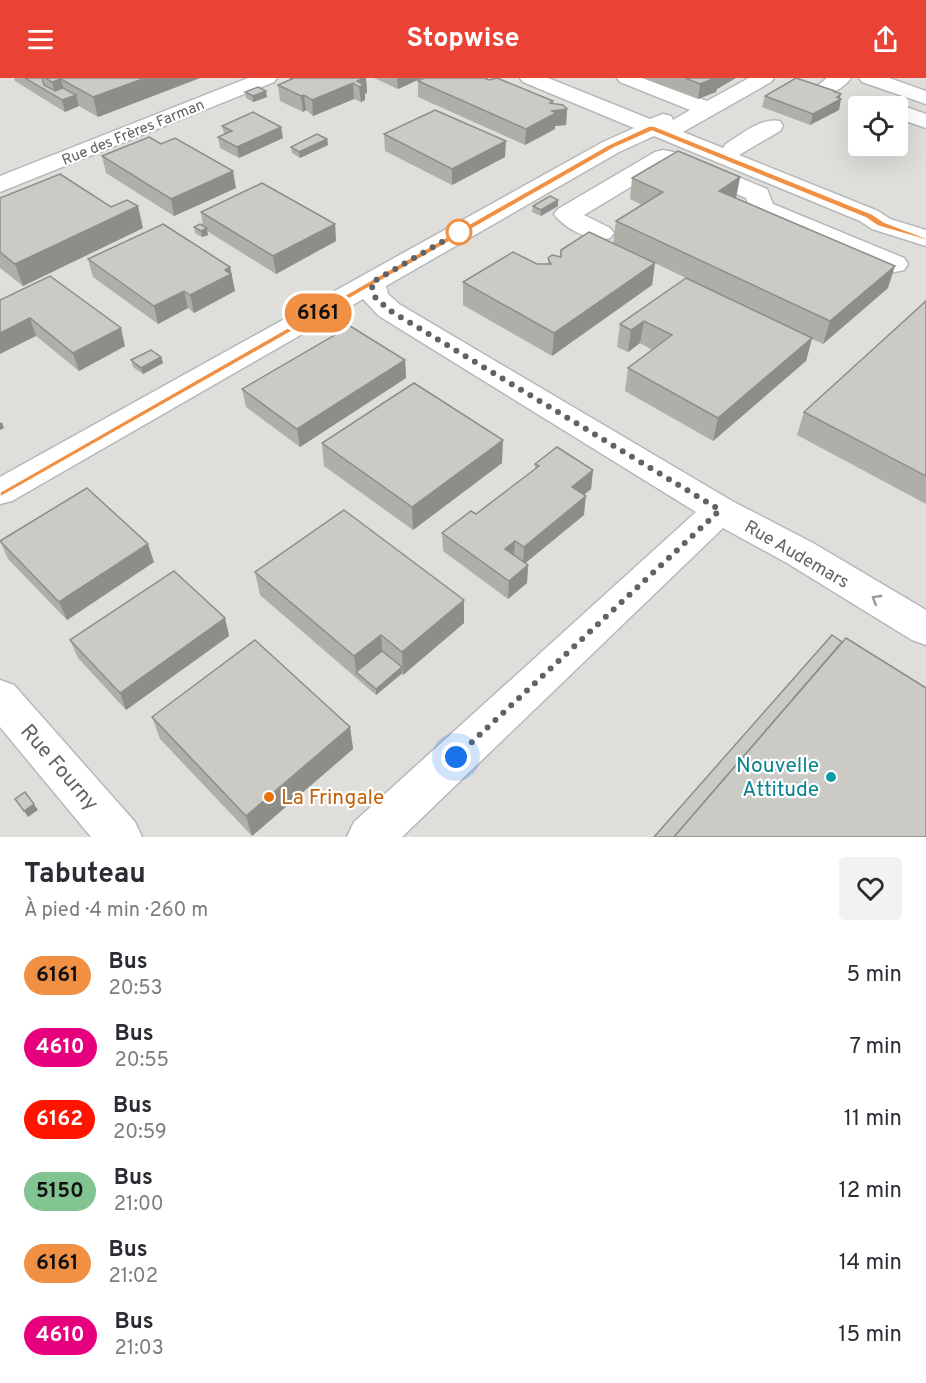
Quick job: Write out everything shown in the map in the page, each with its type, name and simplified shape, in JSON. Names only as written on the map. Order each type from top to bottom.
[{"type":"street","name":"Rue des Frères Farman","points":[[0,185],[267,78]]},
{"type":"street","points":[[530,78],[734,149],[868,203],[926,219]]},
{"type":"street","points":[[557,78],[869,216],[881,224],[926,238]]},
{"type":"street","points":[[627,78],[709,110]]},
{"type":"street","points":[[0,492],[611,147],[664,125],[709,110],[764,78]]},
{"type":"street","points":[[869,78],[926,98]]},
{"type":"street","points":[[908,115],[926,121]]},
{"type":"street","points":[[734,149],[772,126]]},
{"type":"street","points":[[601,233],[570,218],[567,214],[663,157],[675,159],[758,194],[761,208],[895,264]]},
{"type":"street","points":[[539,188],[579,206]]},
{"type":"street","points":[[839,241],[869,216],[882,216],[926,228]]},
{"type":"street","name":"Rue Audemars","points":[[371,283],[375,297],[389,310],[720,510],[800,553],[926,629]]},
{"type":"street","points":[[370,837],[720,510]]},
{"type":"street","name":"Rue Fourny","points":[[0,698],[119,837]]},
{"type":"shaded area","points":[[0,78],[926,78],[926,837],[0,837]]},
{"type":"building","points":[[25,78],[42,78],[44,85],[55,91],[63,88],[76,95],[62,100]]},
{"type":"building","points":[[45,78],[145,78],[93,97],[61,79],[52,82]]},
{"type":"building","points":[[290,78],[364,78],[357,81],[364,85],[359,87],[353,83],[312,100],[278,85],[292,79]]},
{"type":"building","points":[[424,78],[487,78],[489,80],[497,78],[553,101],[550,103],[563,105],[567,109],[552,111],[556,113],[526,129],[418,81]]},
{"type":"building","points":[[685,78],[715,78],[700,84]]},
{"type":"building","points":[[796,78],[835,91],[833,91],[841,94],[837,97],[841,99],[813,114],[765,96]]},
{"type":"building","points":[[258,87],[266,91],[253,96],[245,92]]},
{"type":"building","points":[[435,110],[506,141],[452,169],[384,134]]},
{"type":"building","points":[[253,112],[281,127],[237,147],[218,137],[232,131],[222,126]]},
{"type":"building","points":[[317,134],[327,139],[299,152],[291,147]]},
{"type":"building","points":[[149,137],[161,144],[175,138],[233,171],[171,199],[102,156]]},
{"type":"building","points":[[678,151],[740,177],[719,191],[895,266],[830,321],[616,221],[663,192],[632,178]]},
{"type":"building","points":[[60,174],[111,207],[127,200],[138,206],[15,264],[0,252],[0,198]]},
{"type":"building","points":[[262,183],[335,224],[273,256],[201,212]]},
{"type":"building","points":[[550,196],[558,200],[541,210],[533,206]]},
{"type":"building","points":[[163,224],[230,267],[225,270],[231,274],[190,295],[184,291],[154,306],[88,259]]},
{"type":"building","points":[[200,224],[207,228],[201,231],[194,227]]},
{"type":"building","points":[[589,232],[655,263],[554,333],[463,282],[513,252],[537,264],[551,264],[548,258],[552,255],[561,257],[561,250]]},
{"type":"building","points":[[50,276],[121,328],[73,353],[30,318],[0,333],[0,300]]},
{"type":"building","points":[[686,278],[812,338],[718,418],[628,368],[672,335],[644,321],[631,330],[620,324]]},
{"type":"building","points":[[926,301],[926,476],[804,412]]},
{"type":"building","points":[[350,326],[405,360],[297,429],[242,389]]},
{"type":"building","points":[[151,350],[161,357],[141,368],[131,360]]},
{"type":"building","points":[[414,383],[503,440],[412,507],[322,443]]},
{"type":"building","points":[[557,447],[593,470],[572,487],[586,496],[524,547],[515,541],[505,549],[528,565],[509,581],[442,533],[471,511],[476,514],[539,466],[535,464]]},
{"type":"building","points":[[87,488],[148,544],[59,602],[0,541]]},
{"type":"building","points":[[344,510],[464,600],[402,652],[381,635],[354,656],[255,572]]},
{"type":"building","points":[[174,571],[225,618],[120,693],[70,640]]},
{"type":"building","points":[[832,635],[842,642],[674,837],[654,837]]},
{"type":"building","name":"Nouvelle Attitude","points":[[846,638],[926,688],[926,837],[674,837]]},
{"type":"building","points":[[255,640],[350,727],[246,816],[152,717]]},
{"type":"building","points":[[382,651],[402,667],[376,689],[356,672]]},
{"type":"building","points":[[25,792],[34,804],[24,811],[15,799]]},
{"type":"bus line","name":"6161","points":[[0,492],[611,147],[651,128],[869,216],[881,224],[926,238]]},
{"type":"place","name":"Nouvelle Attitude","points":[[831,777]]},
{"type":"place","name":"La Fringale","points":[[269,797]]},
{"type":"route","points":[[456,757],[720,510],[389,310],[375,297],[371,283],[466,228],[459,232]]}]
